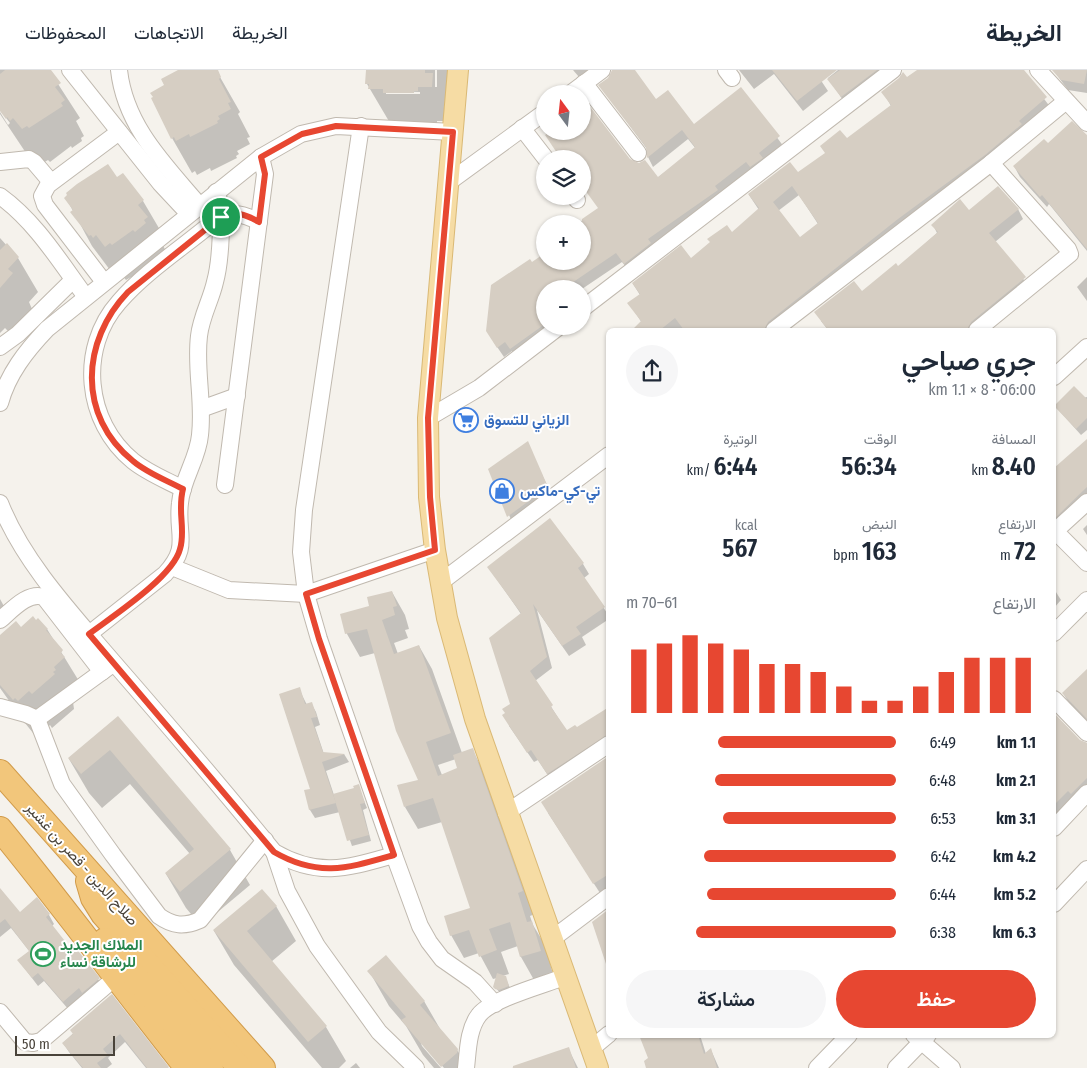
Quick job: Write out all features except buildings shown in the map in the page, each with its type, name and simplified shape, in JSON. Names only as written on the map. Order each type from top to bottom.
[{"type":"highway","name":"صلاح الدين - قصر بن غشير","points":[[0,772],[263,1068]]},
{"type":"highway","points":[[0,829],[56,897],[114,978],[187,1068]]},
{"type":"highway","points":[[87,870],[90,889],[103,914],[240,1068]]},
{"type":"highway","points":[[56,897],[71,903],[84,914],[211,1068]]},
{"type":"main road","points":[[458,70],[428,418],[430,497],[435,550],[455,652],[475,719],[564,978],[598,1068]]},
{"type":"street","points":[[70,70],[160,183],[194,210]]},
{"type":"street","points":[[119,70],[128,107],[140,132],[194,210]]},
{"type":"street","points":[[581,85],[602,70]]},
{"type":"street","points":[[591,302],[893,70]]},
{"type":"street","points":[[1038,70],[1066,101],[1086,119]]},
{"type":"street","points":[[584,83],[638,153]]},
{"type":"street","points":[[777,328],[991,163],[1066,101]]},
{"type":"street","points":[[449,182],[536,118]]},
{"type":"street","points":[[0,403],[13,371],[28,349],[47,329],[216,192],[280,144],[318,129],[336,126],[453,132]]},
{"type":"street","points":[[361,126],[304,510],[301,552],[306,594],[319,639],[420,926],[429,942],[442,958],[475,982],[495,1004]]},
{"type":"street","points":[[522,128],[539,150]]},
{"type":"street","points":[[104,282],[43,201],[43,192],[51,182],[119,132]]},
{"type":"street","points":[[225,485],[265,174],[261,157]]},
{"type":"street","points":[[0,162],[29,159],[34,162],[51,182]]},
{"type":"street","points":[[979,328],[1070,254],[1068,249],[991,163]]},
{"type":"street","points":[[89,634],[172,567],[177,559],[182,540],[179,512],[183,489],[197,452],[200,436],[199,337],[217,272],[221,202],[216,192]]},
{"type":"street","points":[[0,196],[13,205],[33,226],[86,297]]},
{"type":"street","points":[[183,489],[132,461],[112,439],[101,420],[94,399],[93,355],[102,327],[118,303],[221,217],[228,214],[244,214],[259,222]]},
{"type":"street","points":[[0,347],[18,334],[73,280]]},
{"type":"street","points":[[428,418],[479,388],[548,335]]},
{"type":"street","points":[[1056,375],[1087,347]]},
{"type":"street","points":[[201,409],[237,396]]},
{"type":"street","points":[[441,582],[606,458]]},
{"type":"street","points":[[1056,529],[1087,502]]},
{"type":"street","points":[[0,503],[9,526],[23,549],[89,634],[108,667]]},
{"type":"street","points":[[1056,533],[1087,563]]},
{"type":"street","points":[[172,567],[229,590],[306,594],[435,550]]},
{"type":"street","points":[[0,620],[29,598],[37,595],[44,597],[270,846],[290,861],[312,868],[346,869],[394,855]]},
{"type":"street","points":[[1056,631],[1087,600]]},
{"type":"street","points":[[38,719],[108,667]]},
{"type":"street","points":[[1056,701],[1087,733]]},
{"type":"street","points":[[0,707],[38,719],[54,766],[72,801],[159,916],[168,922],[177,925],[189,925],[200,920],[270,846]]},
{"type":"street","points":[[506,813],[606,746]]},
{"type":"street","points":[[1056,826],[1087,793]]},
{"type":"street","points":[[270,846],[287,891],[317,946],[378,1032],[416,1068]]},
{"type":"street","points":[[1056,902],[1087,869]]},
{"type":"street","points":[[552,939],[606,898]]},
{"type":"street","points":[[0,1012],[25,1042],[41,1041],[114,978]]},
{"type":"street","points":[[466,1068],[470,1035],[478,1015],[495,1004],[564,978]]},
{"type":"street","points":[[591,1049],[606,1036]]},
{"type":"street","points":[[817,1068],[841,1038]]},
{"type":"street","points":[[896,1068],[920,1038]]},
{"type":"street","points":[[922,1038],[952,1068]]},
{"type":"place","name":"الزياني للتسوق","points":[[466,420]]},
{"type":"place","name":"تي-كي-ماكس","points":[[502,491]]},
{"type":"place","name":"الملاك الجديد للرشاقة نساء","points":[[43,954]]},
{"type":"route","points":[[336,126],[453,132],[428,418],[430,497],[435,550],[306,594],[319,639],[394,855],[346,869],[312,868],[290,861],[274,852],[89,634],[172,567],[177,559],[182,540],[179,512],[183,489],[132,461],[112,439],[98,413],[92,384],[93,355],[97,341],[102,327],[110,314],[128,292],[221,217],[228,214],[244,214],[259,222],[265,174],[264,162],[261,157],[280,144],[302,134],[336,126]]}]
